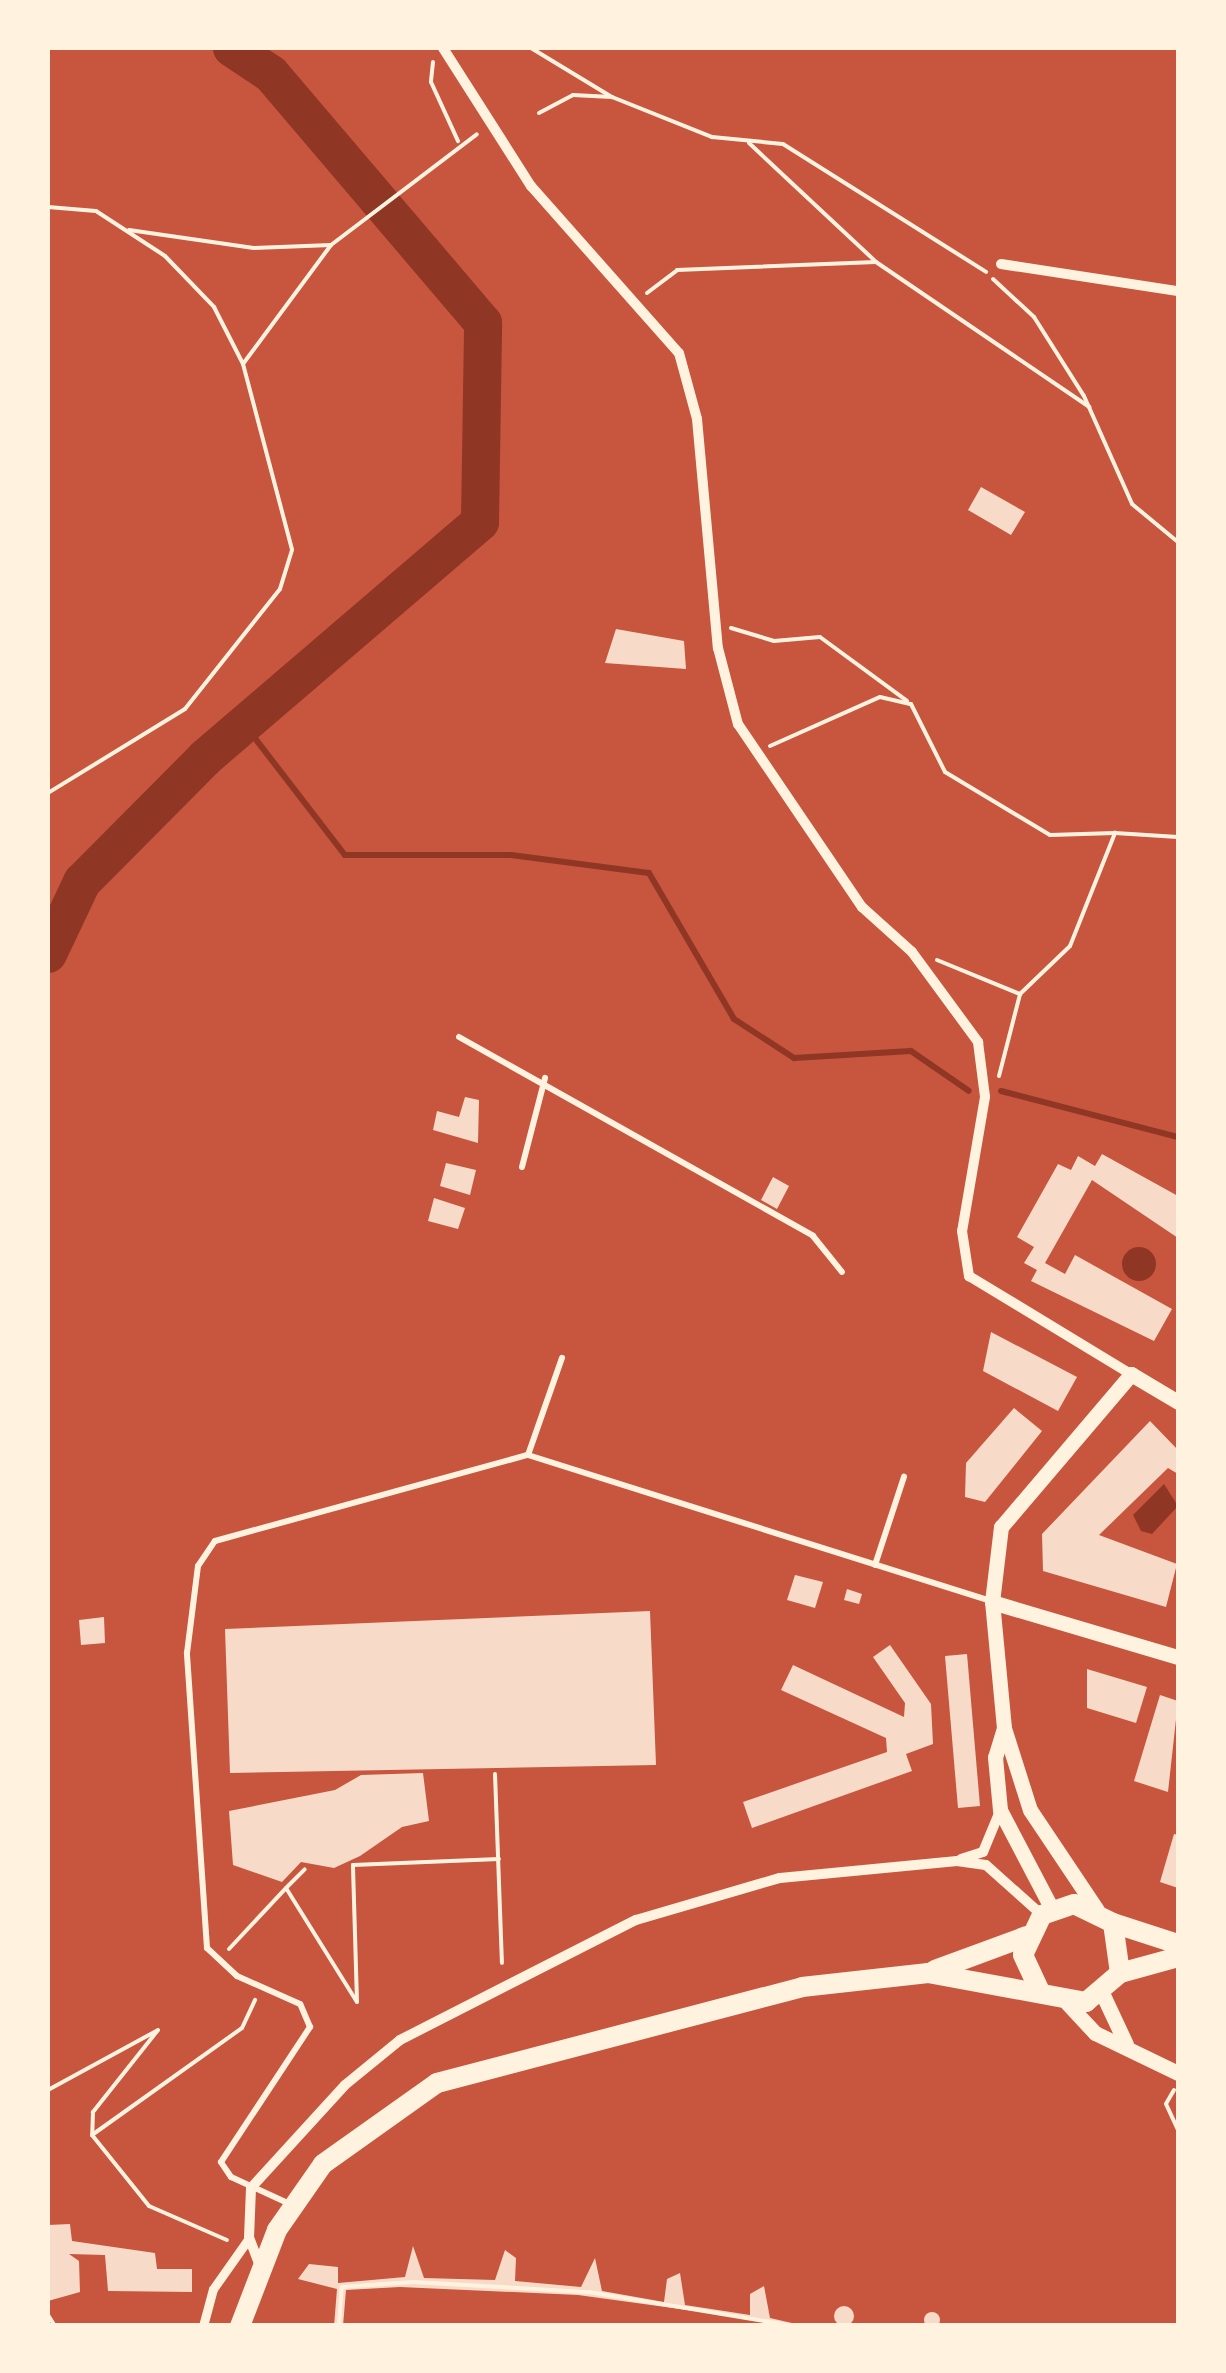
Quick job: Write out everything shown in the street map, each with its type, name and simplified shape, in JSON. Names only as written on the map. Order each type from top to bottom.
[{"type":"highway","points":[[1040,1991],[1023,1956],[1027,1936],[1047,1912],[1105,1916],[1178,1944]]},
{"type":"highway","points":[[1105,1916],[1120,1972]]},
{"type":"highway","points":[[240,2326],[261,2267],[292,2205],[361,2128],[437,2083],[717,2004],[928,1972],[1027,1936]]},
{"type":"highway","points":[[928,1972],[1040,1991],[1068,2004],[1103,1995],[1120,1972],[1178,1956]]},
{"type":"street","points":[[443,48],[530,186],[642,302],[678,353],[697,418],[716,626],[753,753],[862,907],[912,952],[978,1042],[984,1097],[981,1145],[962,1231],[969,1276],[1178,1402]]},
{"type":"street","points":[[1001,264],[1178,291]]},
{"type":"street","points":[[1105,1916],[1030,1810],[1004,1728],[992,1602],[1001,1527],[1131,1374]]},
{"type":"street","points":[[992,1602],[1178,1656]]},
{"type":"street","points":[[1004,1728],[995,1757],[1000,1810],[1047,1912]]},
{"type":"street","points":[[957,1861],[983,1852],[1000,1810]]},
{"type":"street","points":[[261,2267],[249,2238],[251,2188],[291,2136],[400,2040],[636,1920],[780,1878],[957,1861],[986,1865],[1047,1912]]},
{"type":"street","points":[[1103,1995],[1126,2044]]},
{"type":"street","points":[[1068,2004],[1095,2033],[1126,2044],[1178,2079]]},
{"type":"street","points":[[203,2326],[239,2249],[249,2238]]},
{"type":"lane","points":[[459,1037],[545,1078],[813,1236],[842,1272]]},
{"type":"lane","points":[[522,1167],[545,1078]]},
{"type":"lane","points":[[528,1455],[562,1358]]},
{"type":"lane","points":[[292,2205],[251,2188],[224,2171],[222,2152],[304,2049],[310,2027],[300,2004],[257,1987],[217,1962],[205,1932],[187,1653],[198,1566],[215,1541],[251,1527],[528,1455],[992,1602]]},
{"type":"lane","points":[[875,1565],[904,1477]]},
{"type":"path","points":[[434,48],[431,82],[458,141]]},
{"type":"path","points":[[531,48],[612,97],[745,140],[783,144],[973,260],[1034,317],[1093,410],[1132,504],[1178,542]]},
{"type":"path","points":[[539,113],[573,95],[612,97]]},
{"type":"path","points":[[243,364],[330,245],[458,141],[491,129]]},
{"type":"path","points":[[745,140],[876,262],[1093,410]]},
{"type":"path","points":[[48,207],[96,211],[124,229],[214,307],[243,364],[292,550],[280,589],[185,708],[48,792]]},
{"type":"path","points":[[124,229],[254,248],[330,245]]},
{"type":"path","points":[[642,302],[654,280],[677,270],[876,262]]},
{"type":"path","points":[[716,626],[774,641],[820,637],[911,704],[945,772],[1050,834],[1178,837]]},
{"type":"path","points":[[753,753],[880,698],[911,704]]},
{"type":"path","points":[[984,1097],[1002,1072],[1020,994],[1070,946],[1115,833]]},
{"type":"path","points":[[912,952],[1020,994]]},
{"type":"path","points":[[495,1774],[502,1963]]},
{"type":"path","points":[[286,1888],[357,2002],[353,1865],[498,1859]]},
{"type":"path","points":[[217,1962],[305,1869]]},
{"type":"path","points":[[92,2134],[242,2028],[257,1987]]},
{"type":"path","points":[[48,2030],[48,2046]]},
{"type":"path","points":[[48,2090],[158,2030],[93,2112],[92,2134],[149,2206],[239,2249]]},
{"type":"path","points":[[1178,2079],[1166,2104],[1178,2130]]},
{"type":"path","points":[[339,2326],[342,2287],[413,2282],[589,2292],[795,2326]]},
{"type":"path","points":[[48,2315],[55,2326]]},
{"type":"shaded area","points":[[1139,1247],[1151,1252],[1156,1264],[1151,1276],[1139,1281],[1127,1276],[1122,1264],[1127,1252]]},
{"type":"shaded area","points":[[1164,1484],[1178,1506],[1152,1534],[1141,1531],[1133,1515]]},
{"type":"building","points":[[981,487],[1025,512],[1011,535],[968,510]]},
{"type":"building","points":[[616,629],[684,641],[686,669],[605,663]]},
{"type":"building","points":[[465,1097],[479,1100],[478,1143],[433,1130],[437,1111],[459,1117]]},
{"type":"building","points":[[1102,1154],[1178,1196],[1178,1238],[1092,1180],[1045,1263],[1065,1274],[1075,1255],[1172,1309],[1154,1341],[1031,1281],[1037,1270],[1024,1263],[1034,1247],[1017,1237],[1058,1164],[1071,1170],[1078,1156],[1095,1166]]},
{"type":"building","points":[[446,1163],[476,1170],[470,1195],[440,1186]]},
{"type":"building","points":[[773,1177],[789,1186],[777,1209],[761,1200]]},
{"type":"building","points":[[434,1198],[465,1208],[458,1229],[428,1221]]},
{"type":"building","points":[[991,1332],[1077,1377],[1058,1411],[983,1371]]},
{"type":"building","points":[[1014,1408],[1042,1431],[985,1502],[965,1497],[966,1463]]},
{"type":"building","points":[[1150,1421],[1178,1450],[1178,1474],[1168,1468],[1099,1535],[1177,1564],[1166,1607],[1043,1571],[1042,1534]]},
{"type":"building","points":[[795,1575],[823,1582],[815,1608],[787,1600]]},
{"type":"building","points":[[847,1589],[862,1594],[859,1604],[844,1600]]},
{"type":"building","points":[[650,1611],[656,1765],[230,1773],[225,1629]]},
{"type":"building","points":[[104,1617],[105,1643],[81,1645],[79,1620]]},
{"type":"building","points":[[890,1645],[931,1704],[933,1744],[906,1754],[912,1771],[752,1828],[743,1802],[887,1752],[886,1738],[781,1690],[793,1665],[904,1717],[905,1703],[873,1657]]},
{"type":"building","points":[[967,1654],[980,1806],[958,1808],[945,1656]]},
{"type":"building","points":[[1087,1669],[1147,1687],[1136,1723],[1087,1708]]},
{"type":"building","points":[[1160,1695],[1178,1701],[1168,1792],[1134,1781]]},
{"type":"building","points":[[423,1773],[429,1821],[402,1827],[360,1856],[334,1868],[301,1862],[282,1882],[233,1865],[229,1811],[335,1790],[361,1775]]},
{"type":"building","points":[[1174,1834],[1178,1835],[1178,1888],[1160,1882]]},
{"type":"building","points":[[70,2224],[72,2241],[155,2253],[157,2269],[192,2269],[192,2292],[108,2291],[105,2255],[69,2254],[79,2261],[80,2292],[48,2301],[48,2225]]},
{"type":"building","points":[[413,2246],[424,2278],[495,2280],[505,2250],[516,2258],[515,2281],[581,2287],[595,2258],[602,2291],[664,2302],[667,2279],[680,2273],[685,2305],[750,2315],[750,2294],[764,2286],[770,2318],[805,2326],[578,2295],[400,2287],[346,2290],[343,2326],[334,2326],[337,2289],[298,2279],[309,2264],[338,2267],[338,2283],[405,2277]]},
{"type":"building","points":[[844,2306],[854,2316],[844,2326],[834,2316]]},
{"type":"building","points":[[932,2312],[940,2320],[932,2328],[924,2320]]},
{"type":"waterway","points":[[48,954],[82,882],[205,758],[480,522],[483,323],[271,74],[232,48]]},
{"type":"waterway","points":[[244,724],[345,855],[511,855],[649,873],[734,1019],[794,1058],[911,1051],[969,1091]]},
{"type":"waterway","points":[[1001,1091],[1178,1137]]}]
